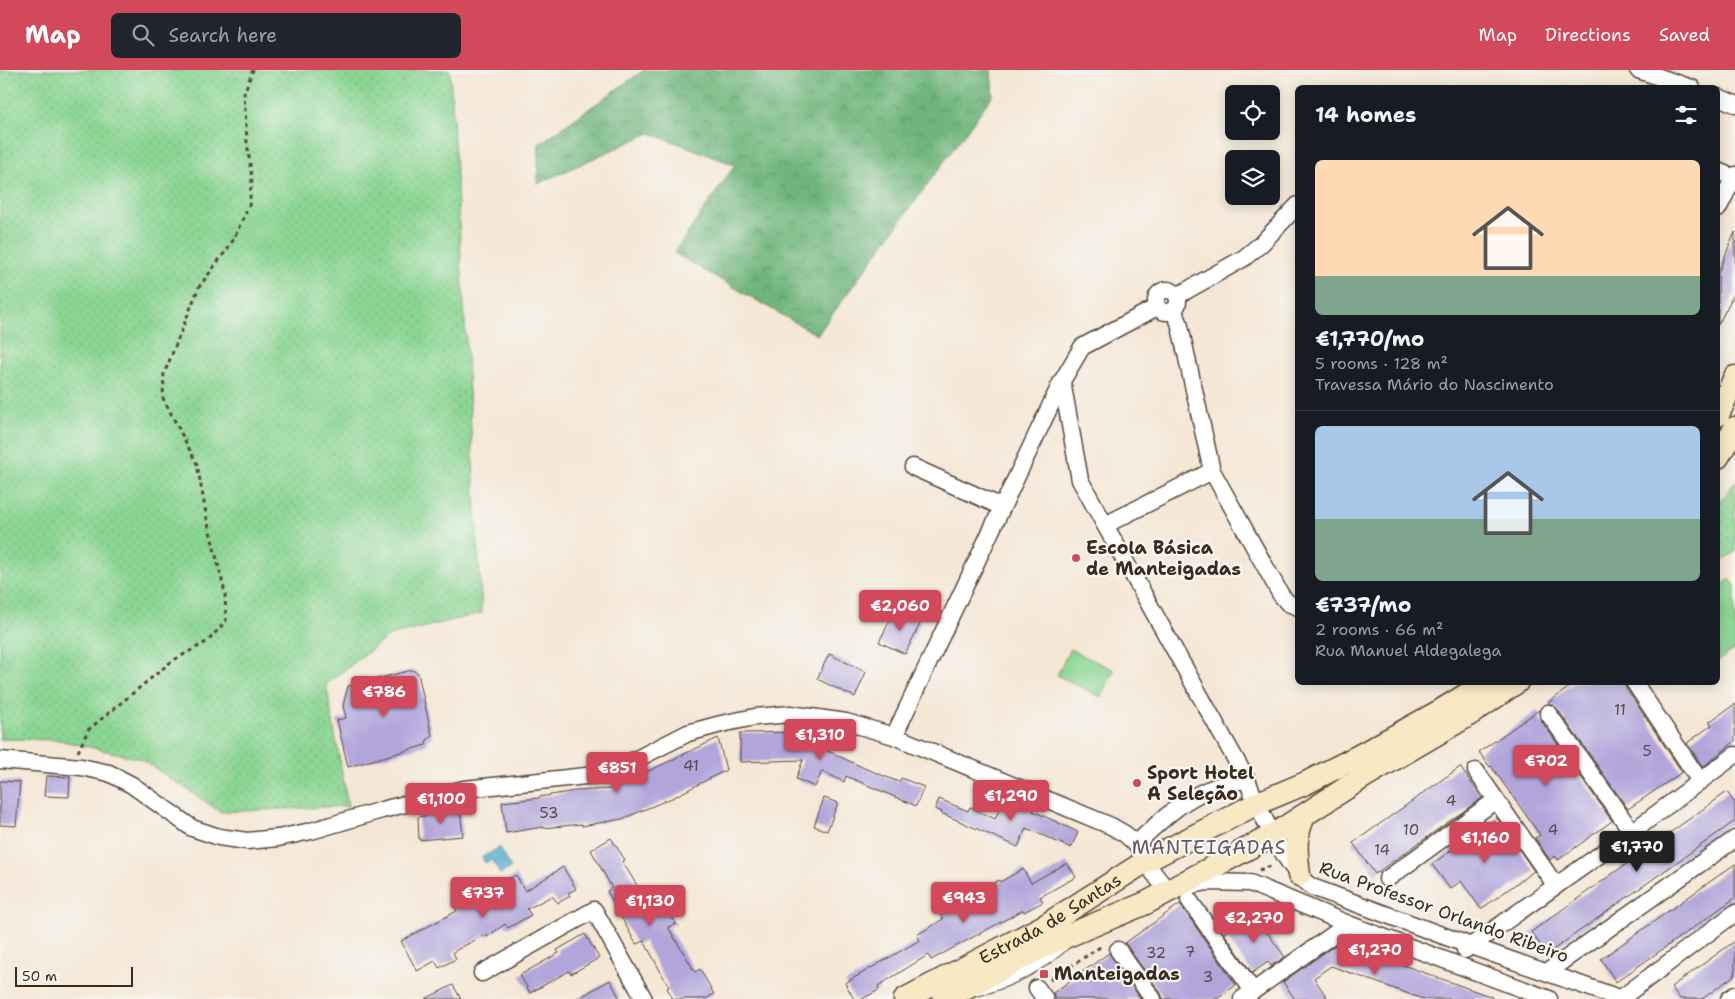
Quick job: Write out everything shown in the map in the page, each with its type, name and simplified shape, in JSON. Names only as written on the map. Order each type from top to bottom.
[{"type":"main road","points":[[1720,410],[1735,377]]},
{"type":"main road","points":[[1720,454],[1735,428]]},
{"type":"main road","points":[[1720,460],[1735,443]]},
{"type":"main road","name":"Estrada de Santas","points":[[905,999],[1046,925],[1141,852],[1306,783],[1440,711],[1482,685]]},
{"type":"main road","name":"Estrada de Santas","points":[[944,999],[1048,944],[1084,928],[1139,906],[1181,895],[1365,776],[1469,715],[1514,685]]},
{"type":"main road","points":[[1299,875],[1295,845],[1304,816]]},
{"type":"street","points":[[1638,70],[1683,85]]},
{"type":"street","points":[[1720,98],[1735,104]]},
{"type":"street","points":[[1720,172],[1734,176],[1720,205]]},
{"type":"street","points":[[1175,304],[1244,258],[1261,244],[1295,208]]},
{"type":"street","points":[[894,736],[1062,382],[1082,347],[1157,307],[1156,298],[1162,291],[1170,290],[1175,304],[1212,471],[1281,595],[1288,604],[1295,607]]},
{"type":"street","name":"Rua Professor Orlando Ribeiro","points":[[1062,382],[1080,480],[1246,780],[1256,804],[1273,835],[1306,884],[1471,946],[1621,999]]},
{"type":"street","points":[[914,467],[1002,507]]},
{"type":"street","points":[[1105,525],[1212,471]]},
{"type":"street","points":[[1636,685],[1700,782]]},
{"type":"street","points":[[1548,713],[1632,832]]},
{"type":"street","points":[[0,760],[72,766],[109,773],[125,781],[192,828],[219,837],[247,841],[278,838],[311,831],[464,789],[595,775],[619,768],[688,734],[721,724],[756,717],[790,714],[846,722],[894,736],[1111,826],[1125,834],[1141,852],[1157,880],[1181,895],[1254,994],[1348,924]]},
{"type":"street","points":[[1449,961],[1700,782],[1732,762]]},
{"type":"street","points":[[1476,772],[1556,886]]},
{"type":"street","points":[[1141,852],[1163,818],[1179,804],[1213,786],[1246,780]]},
{"type":"street","points":[[1387,878],[1496,800]]},
{"type":"street","points":[[1547,972],[1735,839]]},
{"type":"street","points":[[1181,895],[1208,882],[1250,884],[1348,924],[1549,999]]},
{"type":"street","points":[[482,973],[594,910],[644,999]]},
{"type":"street","points":[[1621,999],[1735,913]]},
{"type":"street","points":[[1118,950],[1153,999]]},
{"type":"street","points":[[1729,999],[1735,995]]},
{"type":"lane","points":[[948,999],[998,986],[1053,956],[1084,928]]},
{"type":"path","points":[[72,766],[88,730],[172,661],[208,641],[226,622],[225,593],[207,518],[197,464],[163,398],[164,374],[199,287],[231,244],[250,206],[252,180],[244,93],[253,70]]},
{"type":"green space","points":[[0,70],[450,70],[482,613],[389,636],[326,684],[348,806],[221,812],[141,759],[59,740],[0,739]]},
{"type":"green space","points":[[644,70],[991,70],[993,95],[817,335],[674,253],[735,165],[650,133],[537,184],[539,144]]},
{"type":"green space","points":[[1735,481],[1735,552],[1720,563],[1720,502]]},
{"type":"green space","points":[[1730,579],[1735,586],[1735,649],[1720,660],[1720,586]]},
{"type":"green space","points":[[1070,649],[1114,670],[1101,697],[1057,675]]},
{"type":"water","points":[[500,847],[511,868],[500,874],[492,860],[485,863],[482,857]]},
{"type":"building","points":[[1735,232],[1735,292],[1720,321],[1720,268]]},
{"type":"building","points":[[895,610],[921,622],[905,654],[879,642]]},
{"type":"building","points":[[829,654],[866,672],[855,697],[817,679]]},
{"type":"building","points":[[412,670],[418,673],[432,736],[427,740],[426,745],[348,767],[337,720],[346,718],[343,706],[348,686]]},
{"type":"building","points":[[1572,685],[1625,685],[1682,772],[1628,809],[1556,707],[1548,703]]},
{"type":"building","points":[[1735,704],[1735,741],[1703,767],[1687,743],[1712,725],[1709,722]]},
{"type":"building","points":[[1539,710],[1540,719],[1612,821],[1558,860],[1555,856],[1550,860],[1535,838],[1540,835],[1479,752]]},
{"type":"building","points":[[807,727],[833,735],[828,751],[899,782],[901,778],[924,787],[916,806],[846,776],[844,782],[822,771],[815,787],[796,779],[803,760],[740,762],[740,733],[806,732]]},
{"type":"building","points":[[718,738],[726,770],[672,798],[622,819],[582,826],[582,824],[543,827],[506,833],[502,802],[539,798],[575,791],[611,789]]},
{"type":"building","points":[[1460,767],[1482,798],[1375,874],[1353,843]]},
{"type":"building","points":[[46,776],[70,777],[69,797],[44,796]]},
{"type":"building","points":[[0,781],[20,782],[16,826],[0,825]]},
{"type":"building","points":[[1727,792],[1735,803],[1735,821],[1547,954],[1531,932]]},
{"type":"building","points":[[1006,793],[1035,805],[1033,811],[1078,832],[1071,848],[1026,828],[1018,847],[935,809],[939,799],[968,811],[970,807],[995,819]]},
{"type":"building","points":[[824,798],[838,803],[827,831],[814,826]]},
{"type":"building","points":[[460,809],[463,836],[419,840],[418,817]]},
{"type":"building","points":[[1497,818],[1534,871],[1481,909],[1461,881],[1450,889],[1432,864]]},
{"type":"building","points":[[611,838],[625,860],[622,861],[652,910],[664,903],[676,924],[668,927],[695,972],[700,969],[714,994],[705,999],[673,999],[667,988],[669,987],[644,941],[636,944],[607,891],[612,888],[591,850]]},
{"type":"building","points":[[1067,863],[1076,877],[1040,897],[1043,902],[1024,912],[1023,910],[931,960],[928,955],[878,986],[879,990],[862,999],[854,999],[845,983],[920,940],[917,935],[943,919],[940,913],[999,880],[1000,882],[1023,869],[1031,883]]},
{"type":"building","points":[[1735,864],[1735,898],[1616,982],[1601,959]]},
{"type":"building","points":[[563,867],[576,889],[568,893],[570,896],[558,903],[552,896],[527,909],[531,915],[508,928],[505,924],[487,937],[486,934],[453,952],[456,959],[439,968],[435,961],[417,971],[401,941],[457,911],[454,905],[472,896],[477,905],[500,893],[496,886],[516,875],[525,891]]},
{"type":"building","points":[[1180,904],[1236,985],[1217,999],[1163,999],[1161,993],[1125,943]]},
{"type":"building","points":[[1253,913],[1285,957],[1271,966],[1268,962],[1252,973],[1224,933]]},
{"type":"building","points":[[585,934],[599,958],[571,974],[569,971],[530,993],[520,975],[559,953],[557,950]]},
{"type":"building","points":[[1735,941],[1735,975],[1702,999],[1680,999],[1671,987]]},
{"type":"building","points":[[1339,942],[1492,997],[1492,999],[1423,999],[1331,966],[1314,978],[1328,999],[1295,999],[1283,982]]},
{"type":"building","points":[[1109,953],[1141,999],[1055,999],[1053,993]]},
{"type":"building","points":[[610,980],[620,999],[577,999]]},
{"type":"building","points":[[453,985],[461,999],[425,999]]},
{"type":"place","name":"Escola Básica de Manteigadas","points":[[1076,558]]},
{"type":"place","name":"Sport Hotel A Seleção","points":[[1137,783]]},
{"type":"place","name":"Manteigadas","points":[[1044,974]]},
{"type":"district","name":"MANTEIGADAS","points":[[1209,847]]}]
